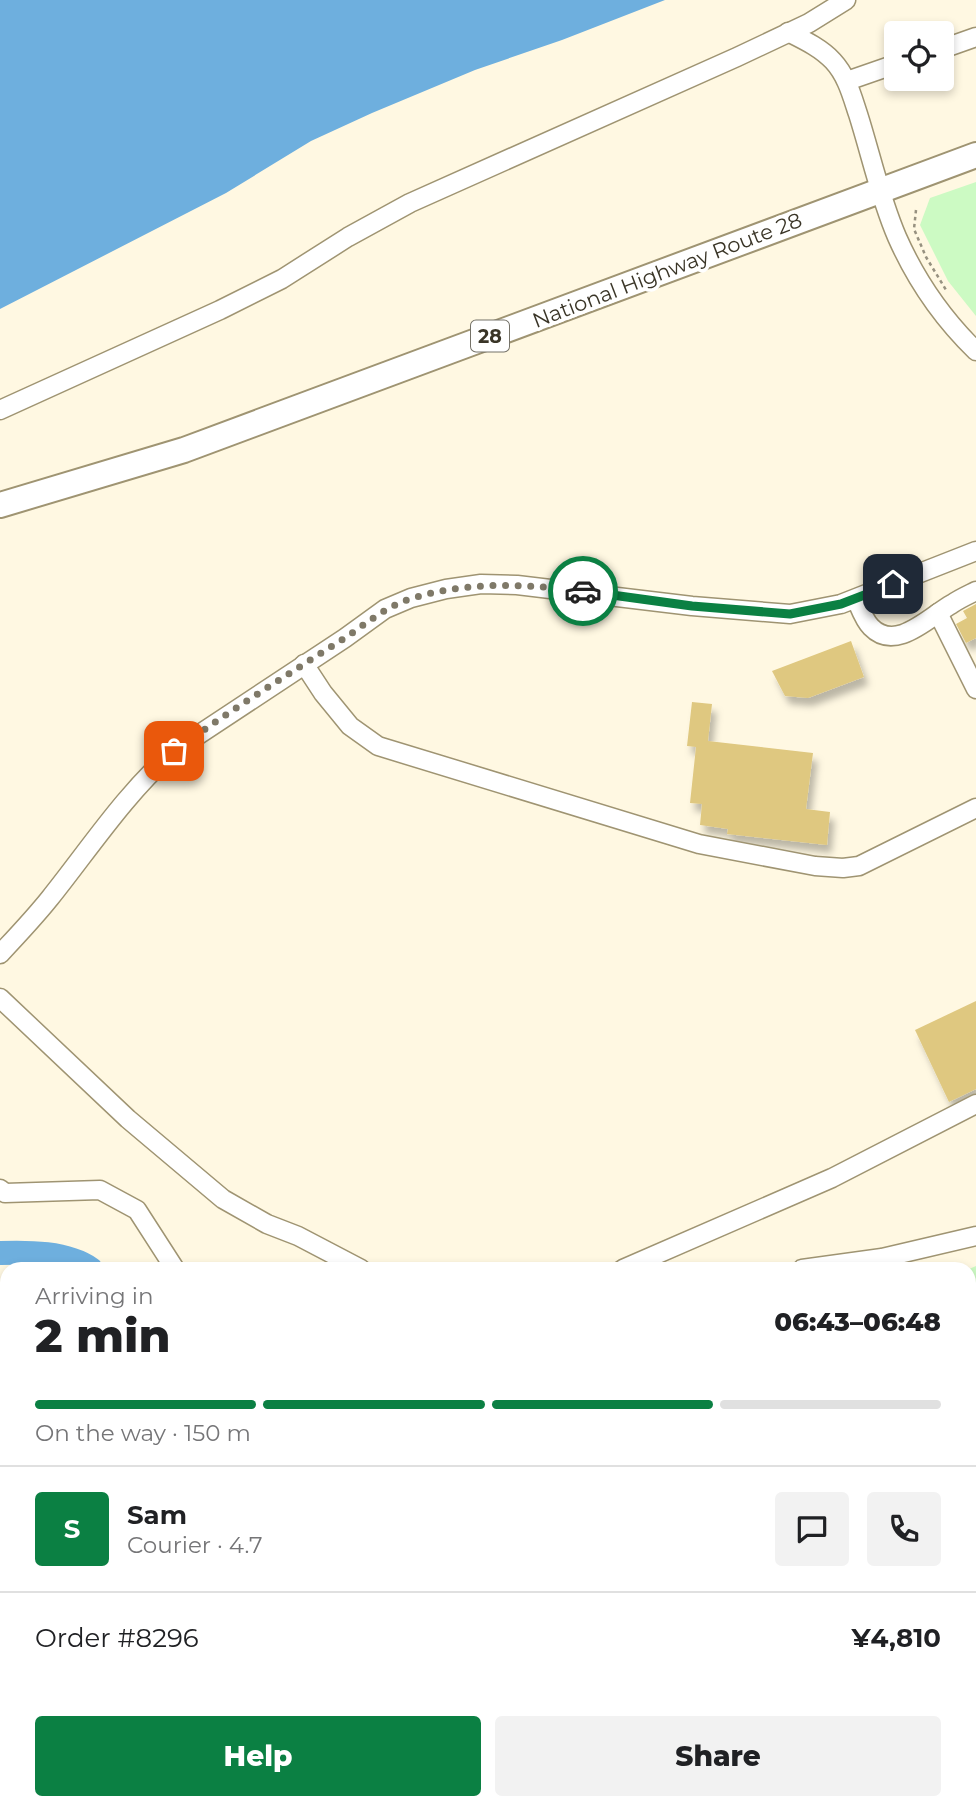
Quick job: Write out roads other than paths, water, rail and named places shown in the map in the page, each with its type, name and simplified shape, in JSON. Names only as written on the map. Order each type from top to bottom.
[{"type":"highway","name":"National Highway Route 28","points":[[0,505],[184,450],[976,155]]},
{"type":"street","points":[[0,410],[282,279],[348,237],[410,203],[789,32],[846,0]]},
{"type":"street","points":[[789,32],[814,45],[834,62],[847,80],[880,190],[897,236],[920,283],[942,315],[976,351]]},
{"type":"street","points":[[954,45],[976,37]]},
{"type":"street","points":[[847,80],[884,68]]},
{"type":"street","points":[[0,954],[48,900],[149,772],[209,725],[385,609],[411,598],[481,584],[568,590],[692,606],[790,614],[856,599],[976,551]]},
{"type":"street","points":[[856,599],[870,626],[885,636],[895,637],[923,625],[976,591]]},
{"type":"street","points":[[938,613],[976,689]]},
{"type":"street","points":[[304,664],[350,726],[378,746],[699,844],[815,866],[859,866],[976,808]]},
{"type":"street","points":[[0,998],[128,1119],[223,1199],[267,1224],[298,1236],[348,1262]]},
{"type":"street","points":[[639,1262],[832,1178],[976,1104]]},
{"type":"street","points":[[0,1189],[5,1193],[100,1190],[137,1210],[170,1262]]},
{"type":"street","points":[[853,1262],[976,1236]]},
{"type":"water","points":[[0,0],[665,0],[475,70],[311,141],[226,193],[0,309]]},
{"type":"waterway","points":[[0,1253],[35,1253],[78,1262]]}]
